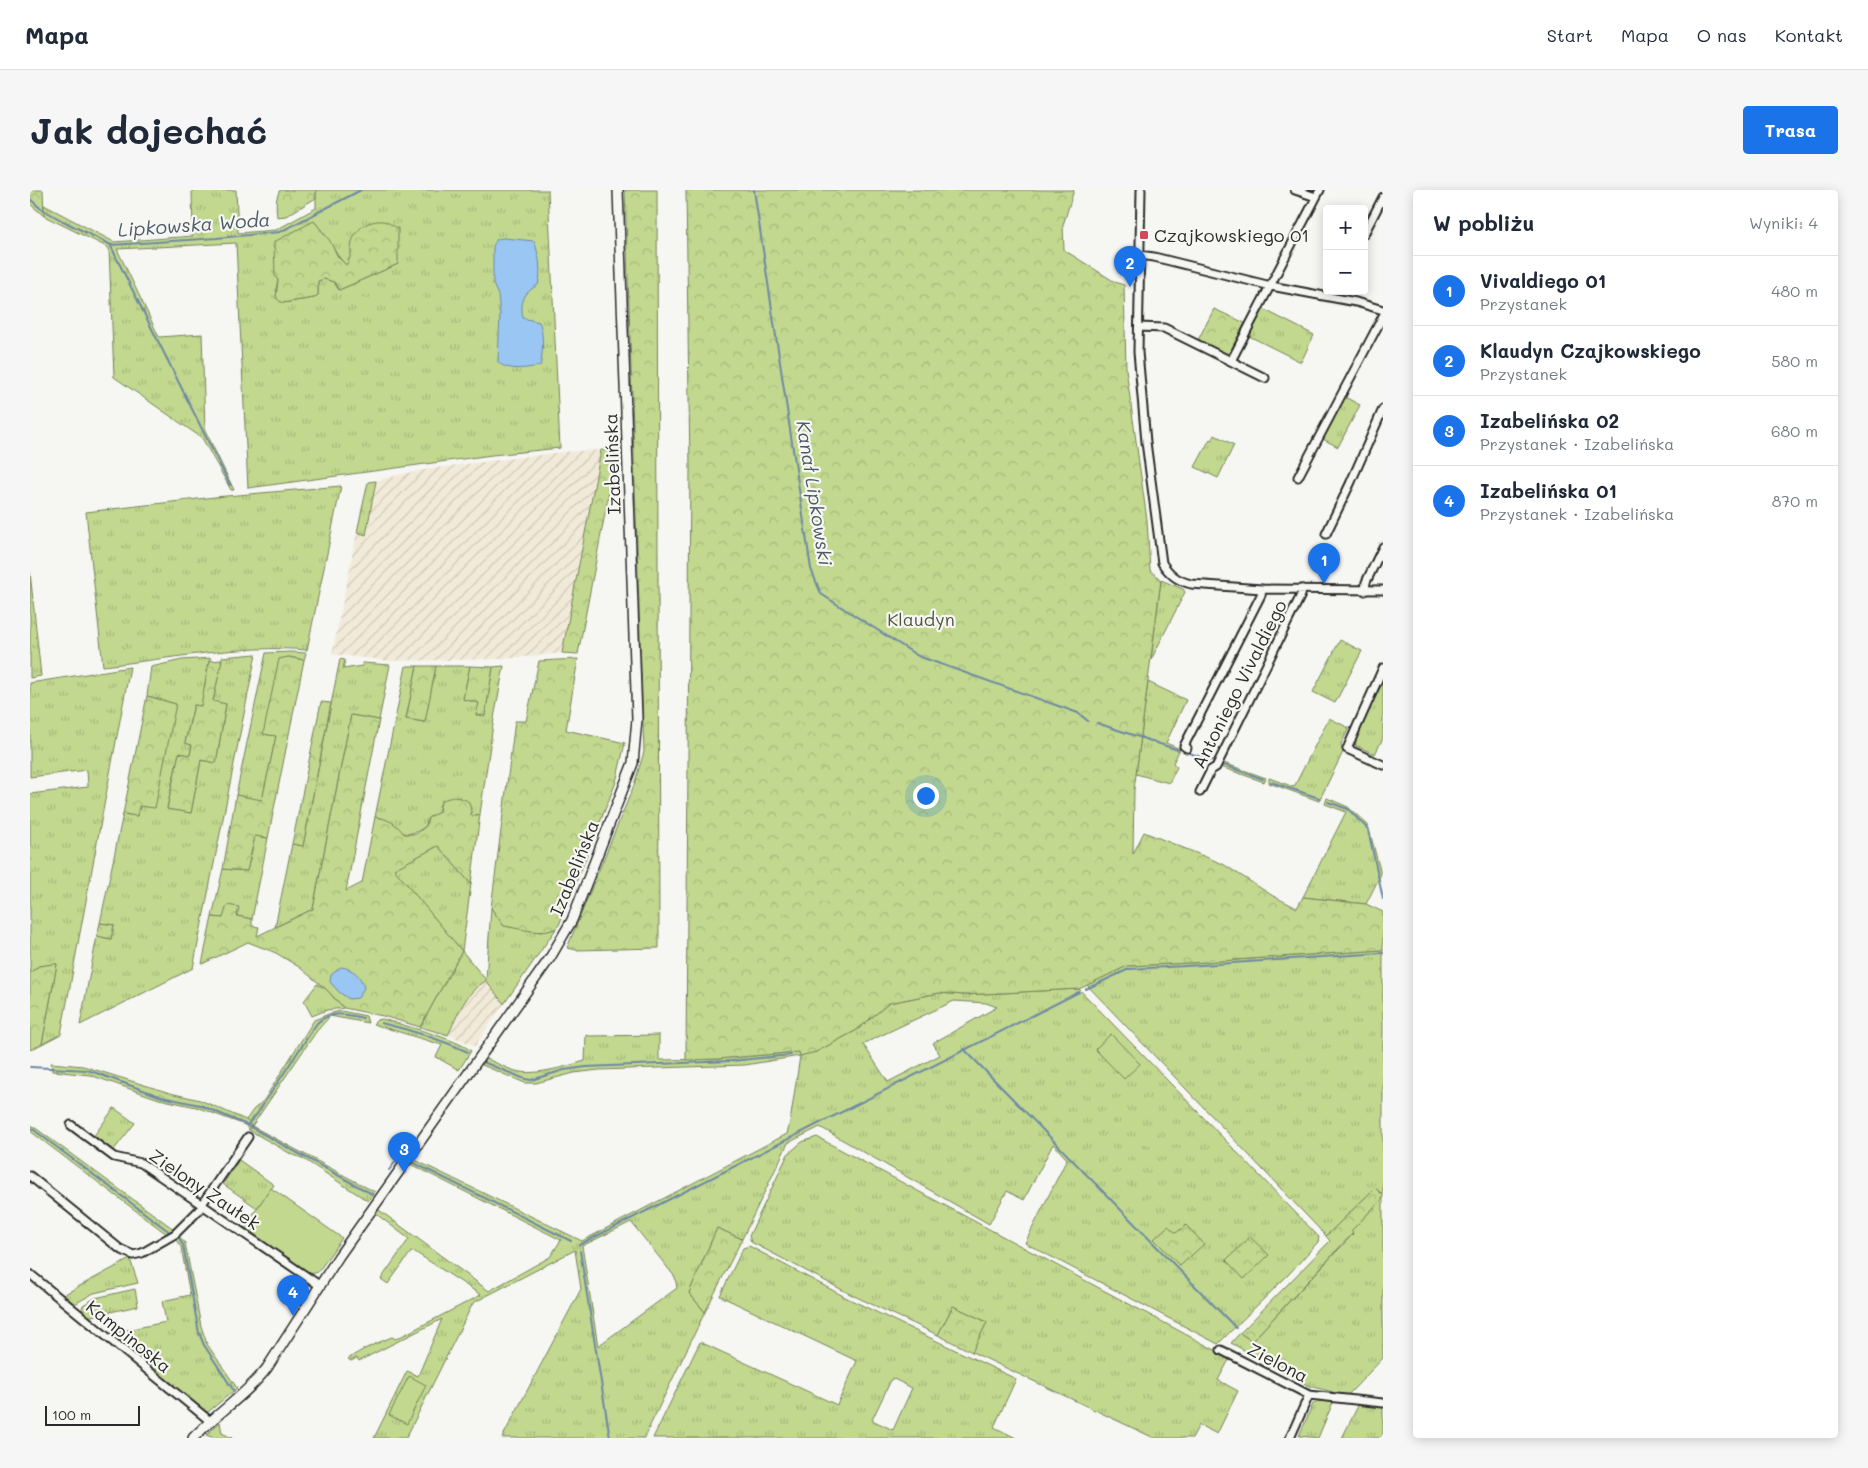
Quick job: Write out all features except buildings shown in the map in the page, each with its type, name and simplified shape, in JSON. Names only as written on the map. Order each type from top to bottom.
[{"type":"street","name":"Izabelińska","points":[[193,1438],[261,1375],[319,1286],[561,941],[572,920],[633,763],[637,719],[618,190]]},
{"type":"street","points":[[1141,190],[1138,327],[1142,404],[1162,563],[1168,572],[1185,583],[1262,589],[1383,590]]},
{"type":"street","points":[[1231,361],[1318,193],[1295,190]]},
{"type":"street","points":[[1368,226],[1383,197]]},
{"type":"street","points":[[1139,255],[1271,286],[1356,302],[1383,310]]},
{"type":"street","points":[[1298,477],[1383,316]]},
{"type":"street","points":[[1138,327],[1164,328],[1264,378]]},
{"type":"street","points":[[1326,534],[1383,409]]},
{"type":"street","points":[[1365,591],[1366,582],[1383,547]]},
{"type":"street","points":[[1187,748],[1184,746],[1261,595],[1262,589]]},
{"type":"street","name":"Antoniego Vivaldiego","points":[[1200,792],[1211,770],[1216,767],[1241,720],[1301,596],[1302,589]]},
{"type":"street","points":[[1383,668],[1347,749],[1383,765]]},
{"type":"street","name":"Zielony Zaułek","points":[[72,1125],[114,1157],[141,1163],[319,1286]]},
{"type":"street","points":[[30,1176],[120,1249],[133,1255],[142,1253],[176,1234],[202,1205],[248,1137]]},
{"type":"street","name":"Kampinoska","points":[[30,1274],[210,1421]]},
{"type":"street","name":"Zielona","points":[[1220,1350],[1309,1394],[1383,1403]]},
{"type":"street","points":[[1290,1438],[1309,1394]]},
{"type":"shaded area","points":[[601,450],[562,653],[503,659],[389,661],[332,654],[357,532],[366,534],[376,481],[435,468],[562,452]]},
{"type":"shaded area","points":[[486,981],[504,1004],[475,1046],[448,1035],[467,997],[478,985]]},
{"type":"green space","points":[[30,190],[43,190],[44,216],[30,204]]},
{"type":"green space","points":[[192,190],[236,190],[238,233],[276,230],[316,208],[316,190],[548,190],[560,448],[492,455],[248,488],[236,243],[117,249],[159,337],[202,334],[205,430],[234,490],[231,490],[202,438],[114,377],[109,248],[44,216],[44,205],[114,242],[193,236]],"holes":[[[314,221],[346,265],[351,259],[352,244],[398,264],[339,290],[334,282],[324,279],[318,281],[318,295],[314,298],[283,303],[276,290],[278,279]]]},
{"type":"green space","points":[[280,190],[316,190],[316,198],[286,216],[277,217],[276,206]]},
{"type":"green space","points":[[625,190],[657,190],[659,948],[577,950],[567,948],[634,785],[644,752]]},
{"type":"green space","name":"Klaudyn","points":[[686,190],[1074,190],[1063,225],[1064,250],[1115,282],[1124,285],[1126,369],[1147,520],[1150,570],[1161,580],[1134,790],[1133,854],[1144,832],[1223,864],[1273,896],[1297,908],[1303,897],[1366,904],[1383,912],[1383,950],[1127,966],[1079,989],[964,995],[939,993],[889,1003],[857,1030],[816,1052],[800,1056],[799,1052],[686,1060],[690,468]]},
{"type":"green space","points":[[314,221],[330,241],[338,257],[346,265],[350,257],[354,237],[363,226],[378,221],[389,223],[398,228],[398,264],[339,290],[334,282],[324,279],[318,281],[318,295],[314,298],[282,303],[276,298],[278,280],[275,276],[274,242]]},
{"type":"green space","points":[[1214,309],[1245,323],[1230,352],[1226,354],[1198,340]]},
{"type":"green space","points":[[1263,309],[1314,335],[1301,362],[1249,336]]},
{"type":"green space","points":[[1343,396],[1360,405],[1338,447],[1321,438]]},
{"type":"green space","points":[[1215,435],[1234,445],[1218,478],[1195,467],[1210,439],[1212,440]]},
{"type":"green space","points":[[601,450],[617,451],[578,654],[562,653]]},
{"type":"green space","points":[[376,481],[366,535],[357,532],[368,482]]},
{"type":"green space","points":[[341,486],[307,650],[257,649],[205,653],[103,666],[86,512],[215,497]]},
{"type":"green space","points":[[30,572],[41,676],[30,678]]},
{"type":"green space","points":[[1161,580],[1183,589],[1185,592],[1151,660]]},
{"type":"green space","points":[[1340,640],[1362,651],[1335,703],[1313,692]]},
{"type":"green space","points":[[266,653],[306,653],[304,660],[288,657],[263,734],[276,736],[262,801],[236,795]]},
{"type":"green space","points":[[256,654],[193,968],[80,1025],[97,936],[111,939],[114,925],[100,923],[123,814],[137,816],[176,704],[147,696],[151,667],[182,660],[211,658],[201,706],[194,705],[185,742],[192,744],[190,755],[179,753],[167,808],[191,813],[201,760],[216,763],[226,704],[213,702],[222,657]]},
{"type":"green space","points":[[288,657],[304,660],[268,838],[255,836],[247,871],[223,869],[236,795],[262,800],[276,736],[263,734],[279,659]]},
{"type":"green space","points":[[340,659],[345,660],[343,669],[362,666],[363,663],[390,665],[379,720],[351,715],[313,909],[275,927],[292,844],[303,846]]},
{"type":"green space","points":[[578,659],[566,730],[625,743],[616,782],[559,925],[554,929],[541,932],[504,926],[491,908],[515,721],[526,721],[539,661]]},
{"type":"green space","points":[[222,660],[213,701],[226,704],[216,763],[201,760],[191,813],[167,809],[179,753],[190,755],[192,745],[185,743],[194,705],[201,706],[209,661]]},
{"type":"green space","points":[[406,666],[417,666],[406,719],[424,722],[436,666],[470,666],[463,699],[479,703],[485,716],[493,667],[504,666],[494,718],[480,814],[472,816],[440,804],[439,812],[428,818],[426,826],[417,832],[409,834],[404,833],[383,819],[375,817]]},
{"type":"green space","points":[[417,666],[436,666],[425,722],[406,719]]},
{"type":"green space","points":[[470,666],[493,667],[485,716],[476,715],[479,703],[463,699]]},
{"type":"green space","points":[[130,667],[61,1034],[42,1044],[57,964],[39,966],[30,973],[30,794],[88,787],[87,770],[30,777],[30,683]]},
{"type":"green space","points":[[1148,682],[1186,700],[1166,743],[1180,749],[1173,763],[1177,767],[1169,783],[1136,774]]},
{"type":"green space","points":[[1383,682],[1383,738],[1375,754],[1356,746],[1354,740]]},
{"type":"green space","points":[[147,696],[176,704],[155,808],[139,806],[137,816],[123,814]]},
{"type":"green space","points":[[321,702],[331,703],[303,846],[292,844]]},
{"type":"green space","points":[[351,715],[379,720],[346,891],[362,883],[375,817],[391,822],[404,834],[416,834],[426,826],[428,818],[439,812],[441,801],[448,798],[455,797],[466,800],[469,802],[472,816],[480,814],[471,884],[438,846],[394,869],[462,951],[420,1027],[383,1016],[344,1008],[326,989],[299,967],[276,953],[248,942],[202,964],[212,917],[223,918],[227,905],[239,907],[237,916],[252,919],[252,926],[259,927],[257,936],[313,909]]},
{"type":"green space","points":[[1329,718],[1349,728],[1341,744],[1343,752],[1319,801],[1269,783],[1269,778],[1294,787]]},
{"type":"green space","points":[[1221,762],[1266,778],[1264,782],[1218,766]]},
{"type":"green space","points":[[1327,798],[1348,807],[1368,825],[1381,874],[1366,904],[1303,897],[1346,812],[1325,804]]},
{"type":"green space","points":[[255,836],[268,838],[252,919],[237,916],[227,905],[224,918],[212,917],[223,869],[247,871]]},
{"type":"green space","points":[[438,846],[471,884],[462,951],[393,869]]},
{"type":"green space","points":[[491,908],[504,926],[541,932],[556,929],[504,1004],[486,981],[467,998],[448,1035],[420,1027],[462,951],[486,980]]},
{"type":"green space","points":[[100,923],[114,925],[111,939],[97,936]]},
{"type":"green space","points":[[1383,950],[1383,1195],[1375,1188],[1326,1236],[1087,985],[1127,966]]},
{"type":"green space","points":[[57,964],[42,1044],[30,1050],[30,973],[39,966]]},
{"type":"green space","points":[[317,984],[326,989],[344,1008],[327,1010],[312,1016],[304,1001]]},
{"type":"green space","points":[[1079,989],[1319,1237],[1318,1242],[1288,1275],[1218,1344],[1025,1243],[1067,1159],[1053,1144],[1024,1200],[1007,1191],[989,1224],[820,1127],[788,1143],[742,1239],[717,1228],[689,1293],[705,1312],[644,1438],[502,1438],[581,1289],[575,1250],[473,1303],[406,1438],[374,1438],[407,1371],[418,1376],[442,1319],[359,1361],[357,1358],[351,1361],[348,1359],[364,1349],[392,1337],[396,1339],[481,1295],[415,1252],[411,1252],[388,1284],[381,1279],[409,1239],[375,1213],[379,1210],[489,1291],[550,1257],[561,1240],[412,1165],[415,1160],[582,1241],[787,1134],[800,1056],[745,1065],[599,1070],[574,1073],[536,1083],[525,1083],[482,1065],[487,1059],[507,1068],[527,1073],[562,1067],[585,1061],[586,1035],[659,1035],[659,1060],[718,1059],[799,1052],[800,1055],[816,1052],[857,1030],[889,1003],[939,993],[964,995]],"holes":[[[954,1001],[986,1003],[997,1007],[933,1043],[940,1055],[888,1082],[863,1044]],[[631,1222],[675,1277],[677,1288],[598,1346],[582,1246]]]},
{"type":"green space","points":[[341,1011],[366,1016],[368,1023],[330,1016],[316,1032],[252,1126],[246,1120],[264,1100],[314,1020]]},
{"type":"green space","points":[[382,1019],[442,1037],[471,1051],[459,1070],[436,1057],[442,1045],[373,1024],[377,1020]]},
{"type":"green space","points":[[1111,1034],[1140,1064],[1124,1079],[1095,1049]]},
{"type":"green space","points":[[51,1063],[83,1066],[170,1093],[200,1100],[246,1120],[252,1126],[249,1130],[245,1125],[196,1107],[159,1099],[90,1075],[52,1071]]},
{"type":"green space","points":[[114,1108],[135,1123],[113,1151],[93,1137]]},
{"type":"green space","points":[[30,1124],[175,1230],[168,1235],[30,1131]]},
{"type":"green space","points":[[252,1126],[375,1192],[368,1201],[302,1158],[291,1154],[249,1130]]},
{"type":"green space","points":[[817,1137],[1230,1358],[1218,1380],[1238,1391],[1217,1434],[1199,1425],[1192,1438],[1154,1438],[972,1352],[987,1322],[953,1306],[938,1335],[852,1295],[751,1242],[749,1236],[788,1154],[802,1142]]},
{"type":"green space","points":[[239,1160],[274,1185],[257,1208],[223,1184]]},
{"type":"green space","points":[[271,1188],[342,1238],[318,1272],[311,1274],[244,1227]]},
{"type":"green space","points":[[1375,1188],[1383,1195],[1383,1198],[1351,1231],[1353,1233],[1252,1341],[1240,1333],[1330,1241],[1326,1236]]},
{"type":"green space","points":[[1383,1198],[1383,1358],[1347,1396],[1331,1395],[1333,1392],[1309,1386],[1231,1343],[1240,1333],[1252,1341],[1353,1234],[1351,1231]]},
{"type":"green space","points":[[1186,1225],[1204,1244],[1180,1266],[1154,1239],[1168,1226],[1176,1233]]},
{"type":"green space","points":[[717,1228],[742,1239],[705,1312],[689,1293]]},
{"type":"green space","points":[[180,1237],[185,1243],[201,1326],[207,1344],[237,1388],[208,1412],[202,1412],[107,1334],[166,1322],[162,1301],[190,1295],[181,1247],[176,1240]]},
{"type":"green space","points":[[1250,1237],[1269,1255],[1244,1279],[1226,1260]]},
{"type":"green space","points":[[749,1246],[849,1299],[1016,1379],[994,1427],[1016,1438],[653,1438],[700,1342],[837,1405],[857,1361],[720,1296],[743,1248]],"holes":[[[892,1378],[912,1388],[893,1430],[872,1420]]]},
{"type":"green space","points":[[130,1259],[138,1283],[94,1293],[73,1305],[63,1295]]},
{"type":"green space","points":[[135,1289],[138,1306],[87,1317],[81,1313],[83,1305],[95,1298]]},
{"type":"green space","points":[[953,1306],[987,1322],[972,1352],[938,1335]]},
{"type":"green space","points":[[409,1376],[426,1385],[407,1424],[389,1415]]},
{"type":"green space","points":[[1323,1400],[1334,1400],[1318,1438],[1299,1436],[1313,1404]]},
{"type":"green space","points":[[1360,1402],[1383,1405],[1383,1438],[1342,1438]]},
{"type":"green space","points":[[220,1422],[222,1433],[232,1438],[215,1438],[206,1435]]},
{"type":"water","points":[[497,239],[534,241],[536,246],[540,274],[538,285],[526,295],[522,307],[523,318],[539,322],[541,326],[542,356],[540,366],[512,368],[498,362],[500,314],[498,295],[493,284],[493,246]]},
{"type":"water","points":[[341,967],[353,971],[361,980],[364,988],[358,998],[349,999],[330,982],[331,975]]},
{"type":"waterway","name":"Lipkowska Woda","points":[[30,199],[40,208],[111,245],[280,232],[361,190]]},
{"type":"waterway","name":"Kanał Lipkowski","points":[[754,190],[811,569],[821,594],[918,656],[1078,713],[1088,721]]},
{"type":"waterway","points":[[111,246],[230,485]]},
{"type":"waterway","name":"Kanał Lipkowski","points":[[1097,723],[1178,750]]},
{"type":"waterway","name":"Kanał Lipkowski","points":[[1186,752],[1214,761]]},
{"type":"waterway","name":"Kanał Lipkowski","points":[[1221,764],[1263,779]]},
{"type":"waterway","name":"Kanał Lipkowski","points":[[1271,782],[1319,798]]},
{"type":"waterway","name":"Kanał Lipkowski","points":[[1328,802],[1348,809],[1368,829],[1383,899]]},
{"type":"waterway","points":[[1086,989],[1129,969],[1383,953]]},
{"type":"waterway","points":[[579,1245],[1079,992]]},
{"type":"waterway","points":[[247,1125],[257,1114],[317,1023],[328,1016],[339,1014],[363,1018]]},
{"type":"waterway","points":[[381,1023],[425,1035],[468,1052]]},
{"type":"waterway","points":[[964,1049],[1236,1328]]},
{"type":"waterway","points":[[483,1062],[531,1080],[564,1070],[586,1067],[731,1061],[791,1055]]},
{"type":"waterway","points":[[30,1067],[88,1070],[162,1097],[200,1105],[247,1125],[372,1194]]},
{"type":"waterway","points":[[30,1127],[171,1233]]},
{"type":"waterway","points":[[389,1170],[400,1156]]},
{"type":"waterway","points":[[414,1163],[571,1241]]},
{"type":"waterway","points":[[179,1238],[183,1245],[199,1333],[204,1345],[234,1391]]},
{"type":"waterway","points":[[580,1251],[610,1438]]},
{"type":"place","name":"Czajkowskiego 01","points":[[1144,235]]},
{"type":"place","name":"Klaudyn Czajkowskiego","points":[[1130,287]]},
{"type":"place","name":"Vivaldiego 01","points":[[1324,584]]},
{"type":"place","name":"Izabelińska 02","points":[[404,1173]]},
{"type":"place","name":"Izabelińska 01","points":[[293,1316]]}]
